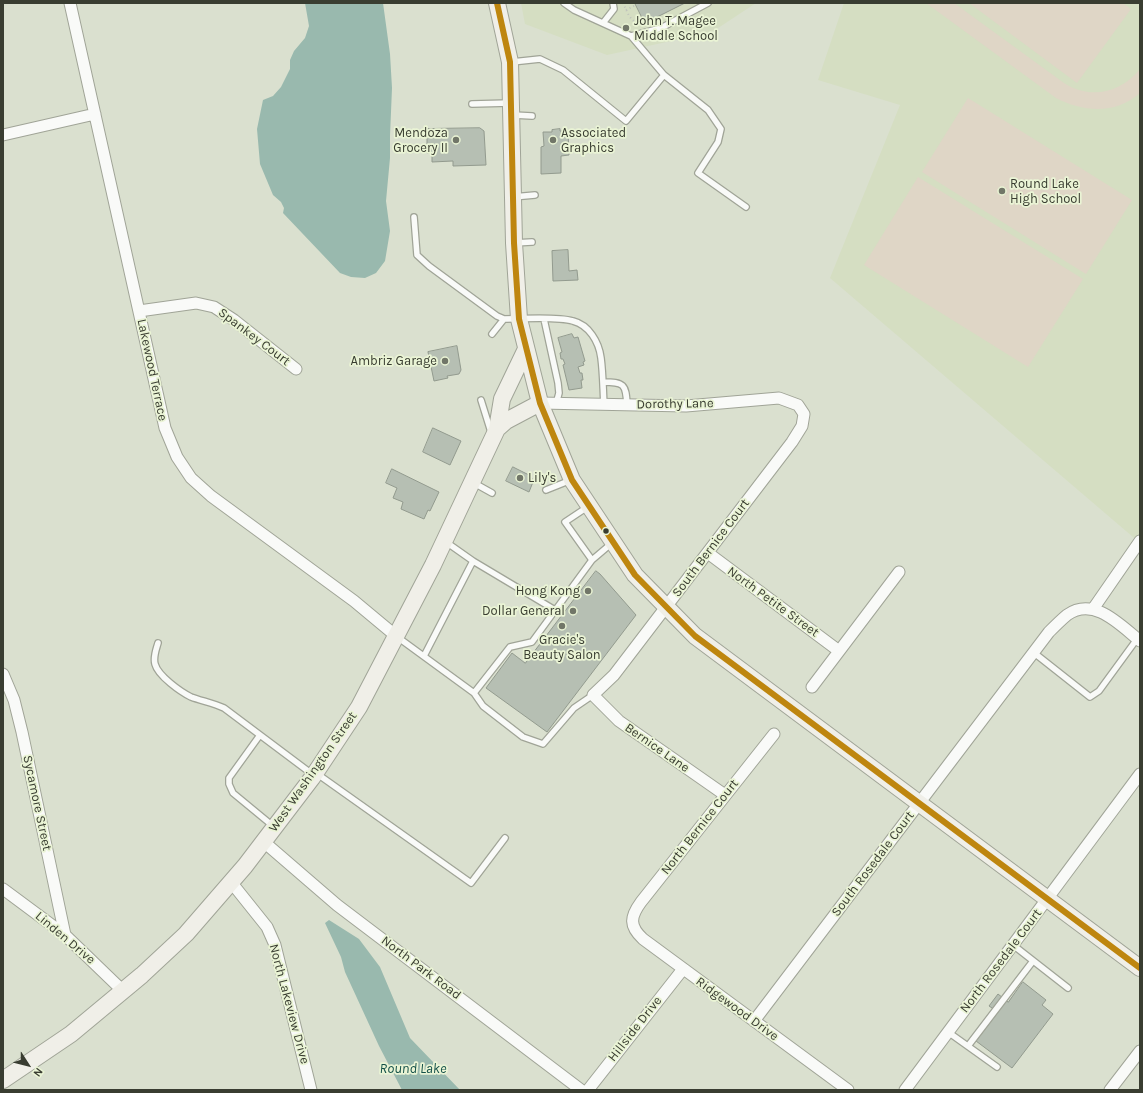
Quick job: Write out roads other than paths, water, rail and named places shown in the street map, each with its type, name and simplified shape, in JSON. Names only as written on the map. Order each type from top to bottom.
[{"type":"main road","points":[[497,3],[510,62],[514,243],[512,319],[526,349],[540,404],[572,480],[634,575],[695,636],[1140,968]]},
{"type":"main road","points":[[495,433],[502,399],[526,349]]},
{"type":"main road","name":"West Washington Street","points":[[3,1080],[71,1034],[123,991],[186,934],[264,842],[315,774],[359,707],[444,541],[495,433],[506,421],[540,404]]},
{"type":"street","name":"Lakewood Terrace","points":[[70,3],[165,428],[176,457],[191,478],[211,496],[354,601],[396,636]]},
{"type":"street","points":[[3,135],[95,114]]},
{"type":"street","name":"Spankey Court","points":[[139,311],[196,303],[214,307],[234,320],[296,369]]},
{"type":"street","name":"Dorothy Lane","points":[[540,404],[686,406],[779,398],[798,405],[804,414]]},
{"type":"street","name":"South Bernice Court","points":[[593,695],[614,675],[792,442],[802,426],[804,414]]},
{"type":"street","points":[[1139,640],[1109,616],[1093,609],[1135,556],[1140,541]]},
{"type":"street","name":"North Petite Street","points":[[708,553],[839,650]]},
{"type":"street","points":[[812,687],[899,572]]},
{"type":"street","name":"South Rosedale Court","points":[[754,1022],[1049,632],[1068,615],[1081,608],[1093,609]]},
{"type":"street","name":"Sycamore Street","points":[[3,674],[14,700],[22,732],[65,935]]},
{"type":"street","name":"Bernice Lane","points":[[593,695],[619,721],[725,795]]},
{"type":"street","name":"North Bernice Court","points":[[632,923],[633,913],[641,902],[774,734]]},
{"type":"street","name":"North Rosedale Court","points":[[905,1090],[1140,774]]},
{"type":"street","name":"North Park Road","points":[[264,842],[337,905],[581,1090]]},
{"type":"street","name":"North Lakeview Drive","points":[[231,882],[267,927],[275,945],[311,1090]]},
{"type":"street","name":"Linden Drive","points":[[3,889],[65,935],[123,991]]},
{"type":"street","name":"Ridgewood Drive","points":[[632,923],[635,932],[643,939],[848,1090]]},
{"type":"street","name":"Hillside Drive","points":[[588,1090],[683,969]]},
{"type":"street","points":[[1110,1090],[1140,1051]]},
{"type":"lane","points":[[564,3],[574,10],[632,36],[664,75],[708,110],[721,129],[718,142],[698,173],[746,207]]},
{"type":"lane","points":[[603,24],[614,9],[613,3]]},
{"type":"lane","points":[[632,36],[662,28],[708,3]]},
{"type":"lane","points":[[510,62],[540,59],[563,70],[626,121],[664,75]]},
{"type":"lane","points":[[472,104],[510,109],[532,116]]},
{"type":"lane","points":[[513,197],[535,195]]},
{"type":"lane","points":[[414,217],[417,255],[429,266],[497,316],[512,319],[573,321],[586,328],[597,342],[601,357],[604,405]]},
{"type":"lane","points":[[514,243],[532,242]]},
{"type":"lane","points":[[492,334],[512,319]]},
{"type":"lane","points":[[544,319],[558,383],[559,393],[556,404]]},
{"type":"lane","points":[[603,382],[615,382],[624,386],[627,390],[627,405]]},
{"type":"lane","points":[[481,400],[495,433]]},
{"type":"lane","points":[[546,490],[572,480]]},
{"type":"lane","points":[[472,482],[492,493]]},
{"type":"lane","points":[[589,506],[565,522],[592,560]]},
{"type":"lane","points":[[444,541],[473,561],[555,610]]},
{"type":"lane","points":[[474,693],[510,647],[532,642],[592,560],[613,542]]},
{"type":"lane","points":[[424,656],[473,561]]},
{"type":"lane","points":[[396,636],[474,693],[484,706],[523,737],[543,744],[574,708],[593,695]]},
{"type":"lane","points":[[1033,652],[1090,697],[1099,691],[1139,640]]},
{"type":"lane","points":[[158,643],[155,656],[155,664],[157,669],[163,676],[182,691],[193,697],[224,708],[315,774],[471,883],[505,838]]},
{"type":"lane","points":[[260,735],[229,778],[229,784],[233,793],[275,827]]},
{"type":"lane","points":[[1013,945],[1068,988]]},
{"type":"lane","points":[[968,1046],[1033,961]]},
{"type":"lane","points":[[948,1032],[997,1067]]},
{"type":"water","points":[[305,3],[383,3],[390,54],[392,88],[390,158],[386,201],[390,231],[385,261],[376,273],[365,278],[351,277],[340,273],[283,213],[284,208],[281,202],[273,195],[260,164],[257,129],[263,100],[273,96],[281,87],[290,69],[290,60],[294,51],[305,38],[309,26]]},
{"type":"water","name":"Round Lake","points":[[329,920],[359,939],[380,967],[410,1038],[460,1090],[402,1090],[379,1046],[345,972],[341,957],[325,923]]},
{"type":"place","name":"John T. Magee Middle School","points":[[626,28]]},
{"type":"place","name":"Mendoza Grocery II","points":[[456,140]]},
{"type":"place","name":"Associated Graphics","points":[[553,140]]},
{"type":"place","name":"Round Lake High School","points":[[1002,191]]},
{"type":"place","name":"Ambriz Garage","points":[[445,361]]},
{"type":"place","name":"Lily's","points":[[520,478]]},
{"type":"place","name":"Hong Kong","points":[[588,591]]},
{"type":"place","name":"Dollar General","points":[[573,611]]},
{"type":"place","name":"Gracie's Beauty Salon","points":[[562,626]]}]
